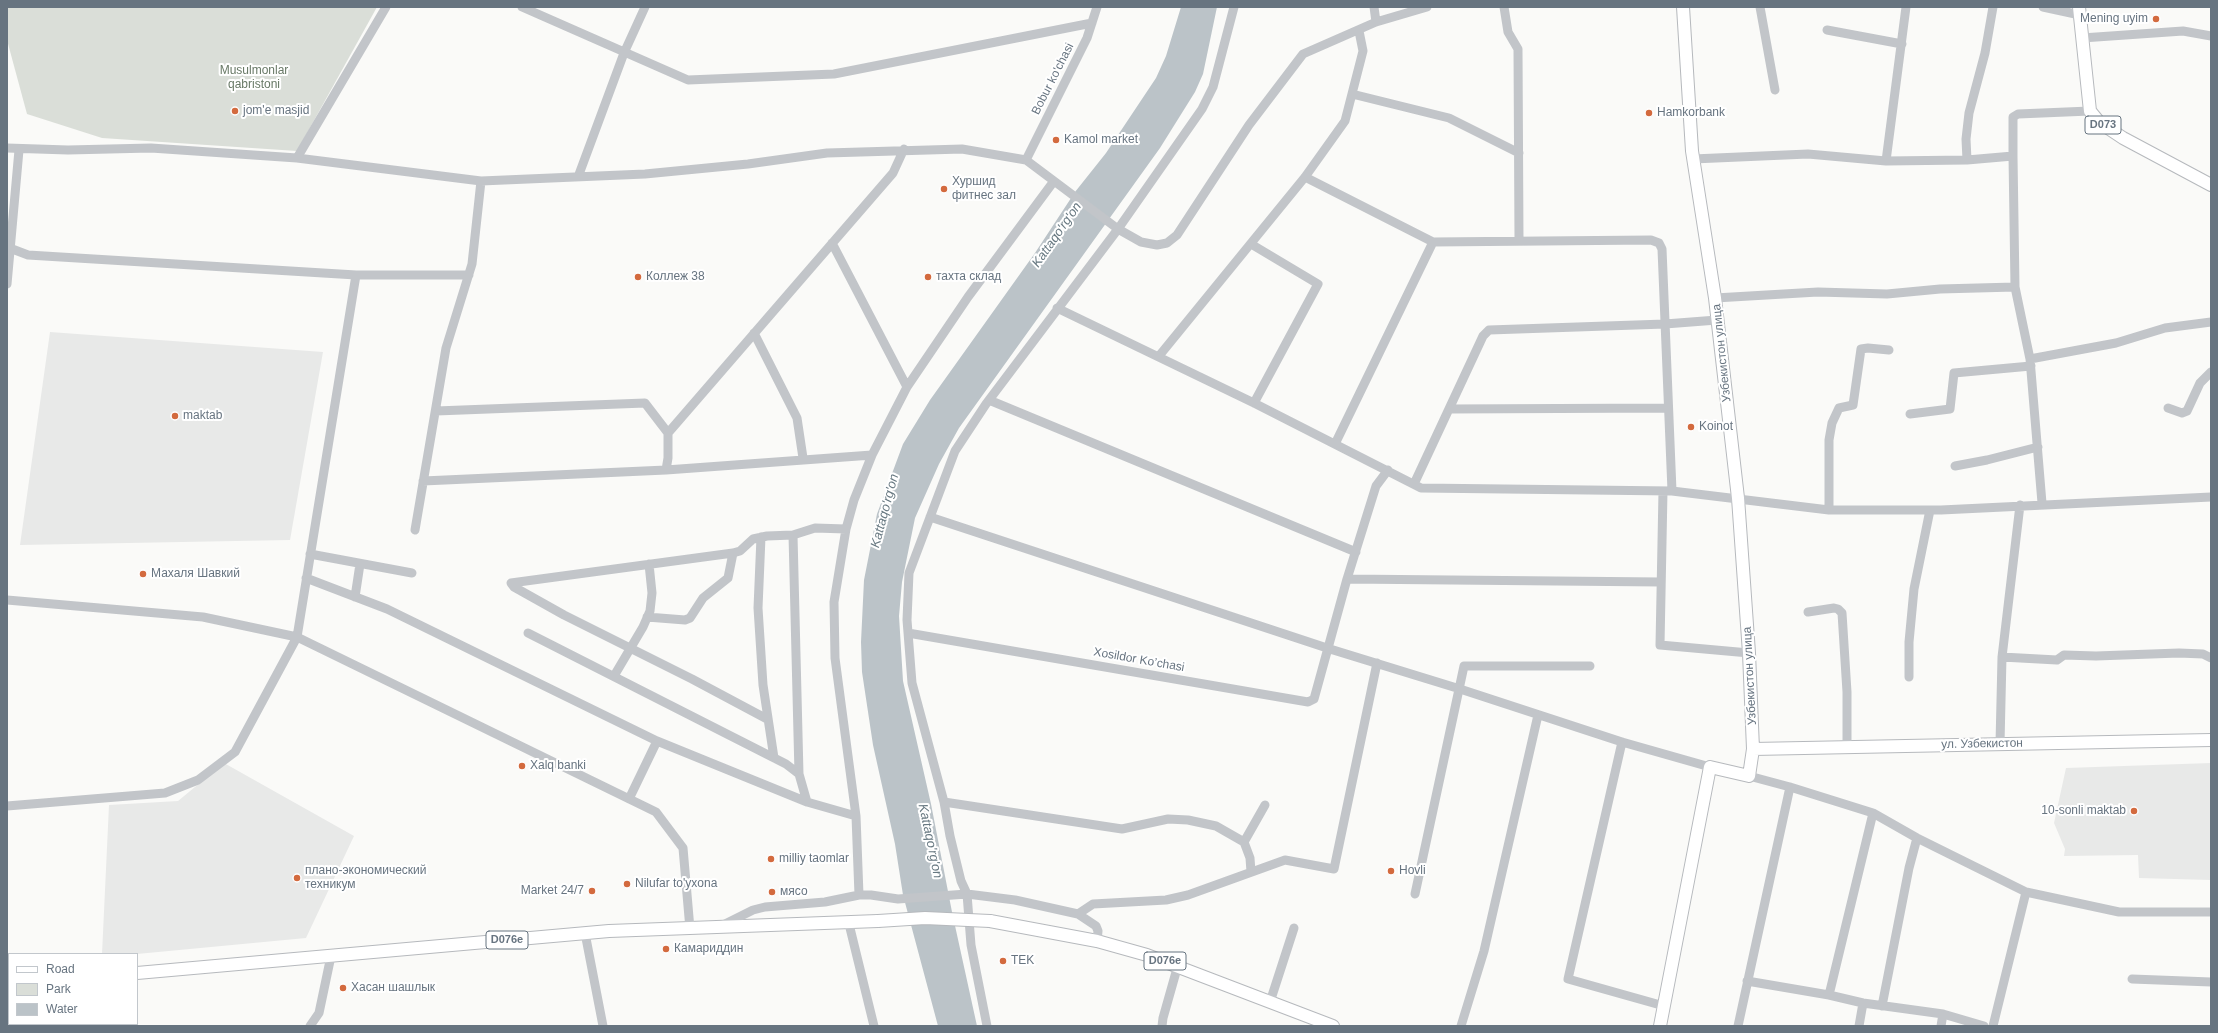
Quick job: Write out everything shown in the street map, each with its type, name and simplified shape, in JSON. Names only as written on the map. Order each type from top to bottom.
[{"type":"main road","name":"Узбекистон улица","points":[[1683,7],[1693,159],[1715,298],[1738,498],[1749,653],[1753,749],[1749,776]]},
{"type":"main road","name":"D073","points":[[2080,11],[2090,110],[2099,122],[2123,138],[2211,185]]},
{"type":"main road","name":"ул. Узбекистон","points":[[1753,749],[2211,740]]},
{"type":"main road","points":[[1660,1026],[1710,768],[1749,776]]},
{"type":"main road","name":"D076e","points":[[138,973],[585,933],[849,924],[925,918],[990,920],[1097,941],[1178,965],[1333,1026]]},
{"type":"street","points":[[297,158],[386,7]]},
{"type":"street","points":[[522,7],[688,80],[834,74],[1092,23]]},
{"type":"street","points":[[578,177],[624,53],[645,7]]},
{"type":"street","name":"Bobur ko'chasi","points":[[1026,160],[1087,38],[1098,7]]},
{"type":"street","points":[[987,1026],[944,802],[912,683],[908,633],[909,573],[956,451],[990,400],[1197,116],[1213,87],[1234,7]]},
{"type":"street","points":[[1374,7],[1376,22]]},
{"type":"street","points":[[7,148],[19,150],[151,148],[297,158],[481,181],[646,174],[717,167],[827,153],[904,149],[962,149],[1026,160],[1115,227],[1141,242],[1157,246],[1167,243],[1178,235],[1249,125],[1303,54],[1376,22],[1427,7]]},
{"type":"street","points":[[1504,7],[1508,32],[1518,49],[1520,240]]},
{"type":"street","points":[[1760,7],[1775,90]]},
{"type":"street","points":[[1886,161],[1906,7]]},
{"type":"street","points":[[1967,160],[1966,139],[1969,113],[1985,53],[1993,7]]},
{"type":"street","points":[[2043,7],[2080,11]]},
{"type":"street","points":[[1159,356],[1305,177],[1345,121],[1363,51],[1359,30]]},
{"type":"street","points":[[1827,30],[1902,44]]},
{"type":"street","points":[[2082,38],[2184,31],[2211,36]]},
{"type":"street","points":[[1352,94],[1449,118],[1519,153]]},
{"type":"street","points":[[2042,503],[2030,362],[2015,287],[2013,156],[2014,117],[2018,114],[2090,110]]},
{"type":"street","points":[[668,433],[893,173],[904,149]]},
{"type":"street","points":[[7,284],[9,247],[19,150]]},
{"type":"street","points":[[1693,159],[1808,154],[1886,161],[1967,160],[2013,156]]},
{"type":"street","points":[[1305,177],[1433,242],[1520,240],[1651,240],[1659,243],[1662,249],[1668,408],[1668,491],[1661,582],[1660,645],[1749,653]]},
{"type":"street","points":[[415,530],[446,348],[472,264],[481,181]]},
{"type":"street","points":[[859,895],[856,816],[835,658],[834,602],[846,529],[854,500],[872,455],[907,387],[968,297],[1054,181]]},
{"type":"street","points":[[1335,444],[1433,242]]},
{"type":"street","points":[[832,243],[907,387]]},
{"type":"street","points":[[1251,244],[1318,284],[1254,403]]},
{"type":"street","points":[[9,247],[28,255],[356,275],[469,275]]},
{"type":"street","points":[[7,806],[165,793],[198,780],[235,752],[297,637],[356,275]]},
{"type":"street","points":[[1715,298],[1818,292],[1887,294],[1940,289],[2015,287]]},
{"type":"street","points":[[1057,308],[1159,356],[1388,470],[1421,488],[1668,491],[1738,498],[1829,510],[1930,510],[2042,503],[2211,497]]},
{"type":"street","points":[[1414,484],[1483,336],[1489,330],[1665,324],[1717,320]]},
{"type":"street","points":[[1910,414],[1950,410],[1954,373],[2030,362],[2116,343],[2165,328],[2211,322]]},
{"type":"street","points":[[754,333],[797,418],[804,458]]},
{"type":"street","points":[[1829,510],[1829,440],[1832,423],[1839,408],[1853,405],[1861,350],[1868,348],[1888,350]]},
{"type":"street","points":[[2168,408],[2182,412],[2187,411],[2200,382],[2211,372]]},
{"type":"street","points":[[990,400],[1356,552]]},
{"type":"street","points":[[436,411],[645,403],[668,433],[668,458],[666,470]]},
{"type":"street","points":[[1449,409],[1668,408]]},
{"type":"street","points":[[1955,466],[1987,460],[2038,447]]},
{"type":"street","points":[[423,481],[666,470],[804,458],[872,455]]},
{"type":"street","name":"Xosildor Ko’chasi","points":[[908,633],[1308,702],[1314,699],[1330,648],[1347,579],[1376,486],[1388,470]]},
{"type":"street","points":[[2000,744],[2002,657],[2020,505]]},
{"type":"street","points":[[1909,677],[1909,642],[1914,589],[1930,510]]},
{"type":"street","points":[[930,517],[1538,715],[1710,768]]},
{"type":"street","points":[[767,719],[564,615],[514,587],[511,582],[733,553],[740,551],[753,539],[761,537],[793,535],[815,528],[846,529]]},
{"type":"street","points":[[793,535],[799,774],[807,802]]},
{"type":"street","points":[[761,537],[758,608],[767,719],[774,758]]},
{"type":"street","points":[[647,617],[685,620],[690,618],[703,598],[728,578],[733,553]]},
{"type":"street","points":[[310,554],[412,573]]},
{"type":"street","points":[[355,597],[360,564]]},
{"type":"street","points":[[614,676],[647,617],[652,593],[649,564]]},
{"type":"street","points":[[306,578],[387,609],[657,741],[807,802],[856,816]]},
{"type":"street","points":[[1347,579],[1661,582]]},
{"type":"street","points":[[7,600],[203,617],[297,637],[656,812],[683,848],[690,929]]},
{"type":"street","points":[[1808,612],[1838,608],[1842,613],[1847,692],[1848,747]]},
{"type":"street","points":[[528,633],[774,758],[799,774]]},
{"type":"street","points":[[2002,657],[2057,660],[2064,655],[2096,656],[2179,653],[2203,654],[2211,658]]},
{"type":"street","points":[[1078,914],[1093,904],[1166,900],[1188,895],[1285,860],[1334,869],[1377,663]]},
{"type":"street","points":[[1415,894],[1464,666],[1590,666]]},
{"type":"street","points":[[1461,1026],[1484,951],[1538,715]]},
{"type":"street","points":[[629,799],[657,741]]},
{"type":"street","points":[[1622,742],[1568,979],[1664,1006]]},
{"type":"street","points":[[1749,776],[1873,813],[1917,838],[2026,892],[2119,912],[2211,912]]},
{"type":"street","points":[[1738,1026],[1790,787]]},
{"type":"street","points":[[944,802],[1122,829],[1168,819],[1188,820],[1216,826],[1244,842],[1250,858],[1252,872]]},
{"type":"street","points":[[1244,842],[1265,805]]},
{"type":"street","points":[[1829,994],[1873,813]]},
{"type":"street","points":[[1882,1006],[1909,868],[1917,838]]},
{"type":"street","points":[[1993,1026],[2026,892]]},
{"type":"street","points":[[715,928],[753,910],[765,907],[825,902],[859,895],[871,895],[898,899],[962,894],[1015,900],[1078,914],[1096,926],[1098,931],[1097,941]]},
{"type":"street","points":[[849,924],[874,1026]]},
{"type":"street","points":[[1270,1002],[1294,928]]},
{"type":"street","points":[[585,933],[603,1026]]},
{"type":"street","points":[[310,1026],[319,1013],[331,956]]},
{"type":"street","points":[[1162,1026],[1178,965]]},
{"type":"street","points":[[2132,979],[2211,982]]},
{"type":"street","points":[[1747,981],[1829,994],[1863,1003],[1943,1014],[1984,1026]]},
{"type":"street","points":[[1859,1026],[1863,1003]]},
{"type":"street","points":[[1941,1026],[1943,1014]]},
{"type":"shaded area","name":"maktab","points":[[50,332],[323,352],[290,540],[20,545]]},
{"type":"shaded area","points":[[224,763],[354,836],[306,938],[138,954],[102,953],[109,805],[178,801]]},
{"type":"shaded area","name":"10-sonli maktab","points":[[2211,763],[2211,880],[2139,878],[2138,855],[2064,856],[2065,849],[2054,823],[2066,768]]},
{"type":"green space","name":"Musulmonlar qabristoni","points":[[7,7],[377,7],[297,151],[102,138],[27,114],[7,40]]},
{"type":"water","name":"Kattaqo'rg'on","points":[[1181,7],[1217,7],[1203,74],[1195,92],[1160,148],[959,428],[939,464],[915,518],[902,582],[899,616],[903,681],[931,804],[952,912],[977,1026],[938,1026],[903,895],[895,844],[873,745],[862,672],[861,642],[864,580],[877,514],[903,444],[930,400],[1035,253],[1075,192],[1106,153],[1156,78],[1166,56]]},
{"type":"place","name":"Mening uyim","points":[[2156,19]]},
{"type":"place","name":"jom'e masjid","points":[[235,111]]},
{"type":"place","name":"Hamkorbank","points":[[1649,113]]},
{"type":"place","name":"Kamol market","points":[[1056,140]]},
{"type":"place","name":"Хуршид фитнес зал","points":[[944,189]]},
{"type":"place","name":"Коллеж 38","points":[[638,277]]},
{"type":"place","name":"тахта склад","points":[[928,277]]},
{"type":"place","name":"maktab","points":[[175,416]]},
{"type":"place","name":"Koinot","points":[[1691,427]]},
{"type":"place","name":"Махаля Шавкий","points":[[143,574]]},
{"type":"place","name":"Xalq banki","points":[[522,766]]},
{"type":"place","name":"10-sonli maktab","points":[[2134,811]]},
{"type":"place","name":"milliy taomlar","points":[[771,859]]},
{"type":"place","name":"Hovli","points":[[1391,871]]},
{"type":"place","name":"плано-экономический техникум","points":[[297,878]]},
{"type":"place","name":"Nilufar to'yxona","points":[[627,884]]},
{"type":"place","name":"Market 24/7","points":[[592,891]]},
{"type":"place","name":"мясо","points":[[772,892]]},
{"type":"place","name":"Камариддин","points":[[666,949]]},
{"type":"place","name":"TEK","points":[[1003,961]]},
{"type":"place","name":"Хасан шашлык","points":[[343,988]]}]
